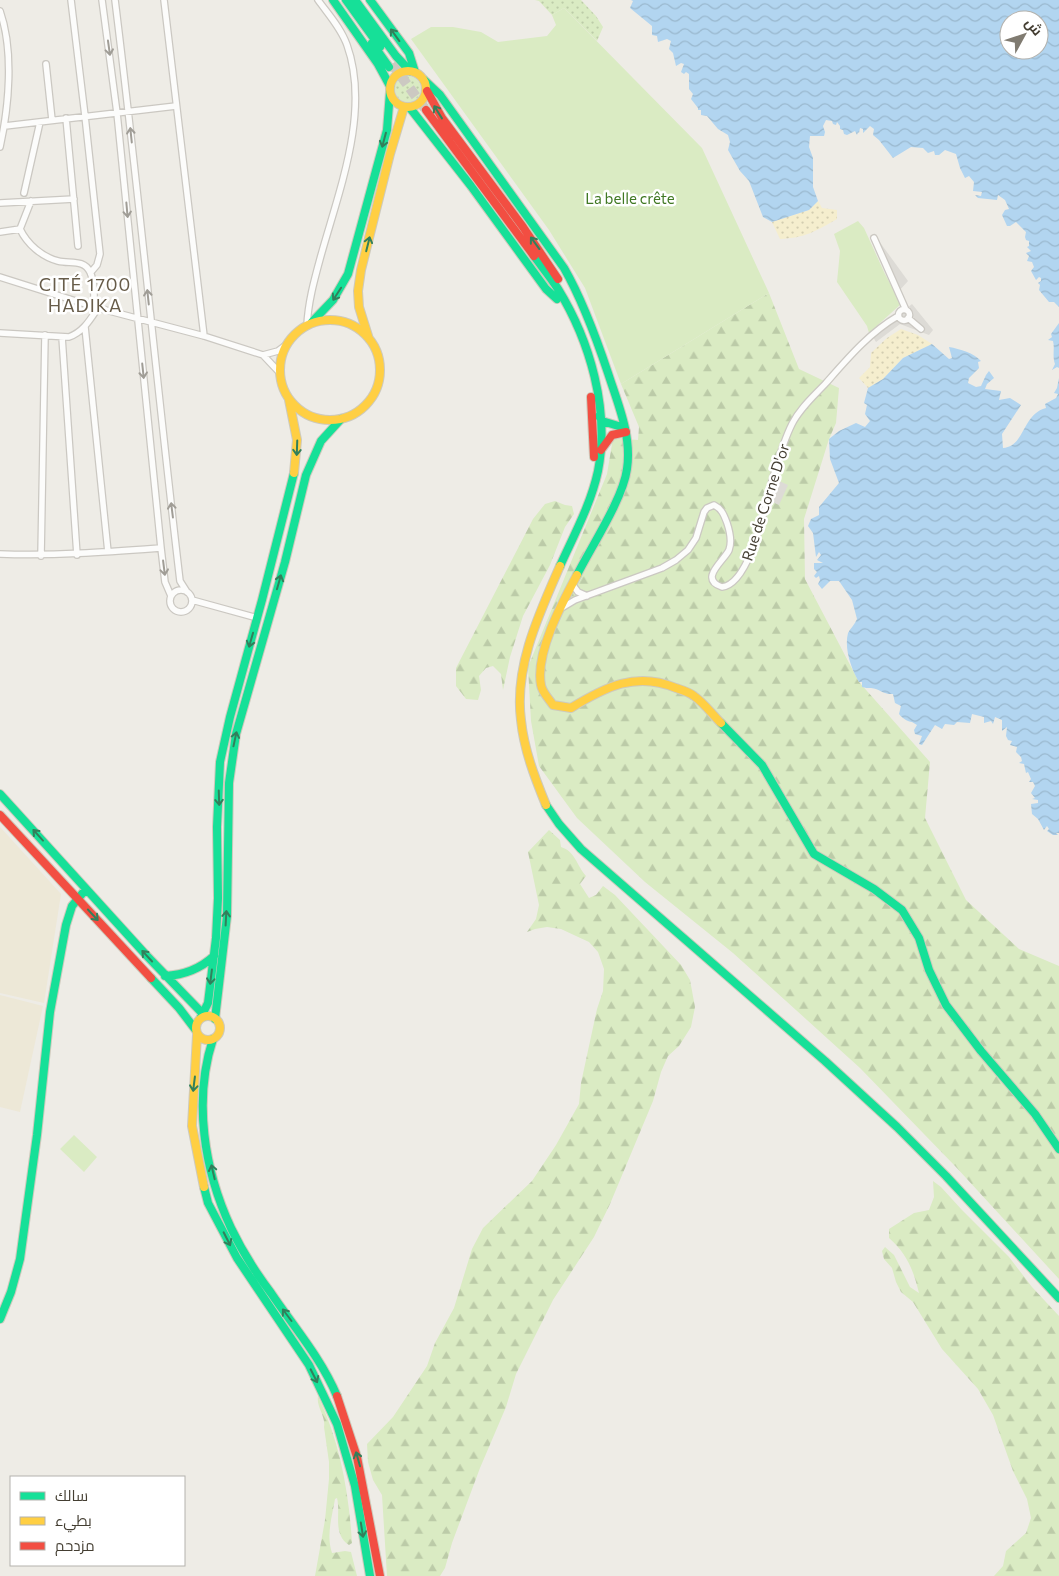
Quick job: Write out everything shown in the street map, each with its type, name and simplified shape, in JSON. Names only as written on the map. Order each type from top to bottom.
[{"type":"main road","points":[[333,0],[378,64],[394,102],[407,108],[424,126],[471,186],[546,289],[561,300]]},
{"type":"main road","points":[[341,0],[390,66],[346,0]]},
{"type":"main road","points":[[355,0],[391,51],[440,95],[552,251],[574,286],[600,348],[625,430],[628,459],[624,483],[605,524],[559,610],[542,653],[539,674],[543,694],[554,705],[572,708],[600,691],[620,684],[641,680],[667,684],[693,695],[762,765],[814,854],[874,889],[902,910],[919,938],[929,970],[946,1005],[981,1051],[1035,1114],[1059,1149]]},
{"type":"main road","points":[[370,0],[409,53],[413,71]]},
{"type":"main road","points":[[370,1576],[355,1486],[337,1424],[298,1346],[260,1294],[237,1258],[208,1202],[202,1182],[192,1126],[192,1105],[197,1021],[204,1016],[208,1003],[214,956],[217,917],[217,827],[220,762],[297,454],[296,431],[289,400],[282,387],[281,359],[286,345],[295,334],[324,312],[338,294],[348,274],[387,130],[392,81],[399,73],[413,71]]},
{"type":"main road","points":[[424,80],[427,91],[442,118],[551,266],[560,282],[561,300],[577,346],[596,413],[602,420],[625,430]]},
{"type":"main road","points":[[289,400],[299,410],[312,417],[326,420],[341,419],[355,414],[367,404],[375,392],[379,377],[379,362],[359,307],[358,290],[361,270],[394,139],[407,108],[422,102],[427,91]]},
{"type":"main road","points":[[424,112],[561,300],[588,358],[602,420],[599,469],[592,494],[539,616],[522,678],[520,693],[524,740],[529,761],[546,805]]},
{"type":"main road","points":[[394,139],[409,121],[424,126]]},
{"type":"main road","points":[[307,326],[320,321],[348,324],[361,332],[371,342]]},
{"type":"main road","points":[[591,397],[594,447],[591,475],[581,506],[532,628],[520,670],[517,693],[519,728],[525,756],[534,783],[559,824],[581,849],[817,1054],[897,1127],[946,1176],[1059,1298]]},
{"type":"main road","points":[[341,419],[321,441],[306,475],[285,562],[236,734],[229,783],[226,923],[216,1018],[220,1028],[217,1036],[213,1039],[204,1078],[203,1121],[211,1165],[224,1210],[246,1256],[317,1358],[334,1389],[360,1466],[380,1576]]},
{"type":"main road","points":[[601,451],[612,434],[625,430]]},
{"type":"main road","points":[[0,794],[165,976],[204,1016],[216,1018]]},
{"type":"main road","points":[[0,815],[178,1008],[196,1032],[204,1040],[213,1039]]},
{"type":"main road","points":[[0,1319],[11,1292],[20,1259],[37,1135],[50,1012],[66,925],[72,906],[86,889]]},
{"type":"main road","points":[[165,976],[183,975],[192,972],[214,956]]},
{"type":"street","points":[[71,0],[100,254],[97,265],[91,272]]},
{"type":"street","points":[[102,0],[117,113],[165,582],[171,596],[172,606],[181,611],[190,607],[192,600]]},
{"type":"street","points":[[115,0],[129,111],[150,322],[180,581],[192,600],[257,618]]},
{"type":"street","points":[[164,0],[204,336]]},
{"type":"street","points":[[307,326],[307,313],[348,159],[354,111],[354,72],[346,43],[318,0]]},
{"type":"street","points":[[0,11],[8,53],[7,103],[5,126],[0,147]]},
{"type":"street","points":[[46,64],[52,120]]},
{"type":"street","points":[[5,126],[176,106]]},
{"type":"street","points":[[66,118],[78,246]]},
{"type":"street","points":[[24,193],[40,122]]},
{"type":"street","points":[[0,203],[74,199]]},
{"type":"street","points":[[0,333],[69,337],[85,327],[96,308],[91,272],[82,263],[58,261],[35,249],[24,237],[20,229],[32,201]]},
{"type":"street","points":[[0,232],[20,229]]},
{"type":"street","points":[[874,238],[909,314],[908,318]]},
{"type":"street","points":[[0,277],[96,308],[137,317],[263,355],[280,373]]},
{"type":"street","points":[[906,310],[900,311],[898,316],[902,321],[908,318]]},
{"type":"street","name":"Rue de Corne D'or","points":[[587,596],[633,577],[662,568],[676,560],[688,550],[696,538],[704,512],[707,508],[714,505],[720,508],[724,515],[730,534],[730,543],[726,555],[714,570],[713,577],[718,586],[722,587],[731,582],[744,568],[754,546],[785,438],[797,415],[860,344],[898,316]]},
{"type":"street","points":[[908,318],[922,329]]},
{"type":"street","points":[[85,327],[108,552]]},
{"type":"street","points":[[40,556],[44,335]]},
{"type":"street","points":[[62,337],[77,555]]},
{"type":"street","points":[[263,355],[278,351],[286,345]]},
{"type":"street","points":[[0,554],[77,555],[161,548]]},
{"type":"street","points":[[572,584],[578,592],[587,596]]},
{"type":"street","points":[[171,596],[176,591],[187,592]]},
{"type":"street","points":[[559,610],[569,602],[587,596]]},
{"type":"shaded area","points":[[876,237],[908,281],[897,293],[871,240]]},
{"type":"shaded area","points":[[912,304],[933,330],[929,335],[900,324],[876,342],[873,337]]},
{"type":"shaded area","points":[[777,480],[788,485],[779,505],[768,500]]},
{"type":"shaded area","points":[[0,827],[61,894],[44,1003],[0,993]]},
{"type":"shaded area","points":[[0,995],[43,1006],[20,1112],[0,1107]]},
{"type":"green space","points":[[535,0],[581,0],[596,16],[603,27],[597,41],[564,8],[552,15],[539,1]]},
{"type":"green space","name":"La belle crête","points":[[564,8],[702,148],[769,293],[621,384],[585,288],[549,230],[411,39],[431,27],[453,27],[481,32],[498,42],[547,36],[556,25],[552,15]]},
{"type":"green space","points":[[408,76],[417,80],[421,89],[417,98],[408,102],[399,98],[395,89],[399,80]]},
{"type":"green space","points":[[858,221],[864,228],[901,304],[869,333],[867,326],[837,282],[840,251],[834,234]]},
{"type":"green space","points":[[769,293],[799,369],[839,388],[836,423],[829,439],[804,519],[805,579],[859,682],[930,762],[925,818],[966,900],[1019,949],[1059,966],[1059,1279],[955,1166],[860,1068],[733,953],[645,882],[577,818],[539,766],[531,721],[528,667],[607,474],[613,438],[638,440],[639,427],[621,384]]},
{"type":"green space","points":[[555,501],[572,506],[574,514],[565,527],[550,565],[523,616],[510,657],[503,690],[501,674],[493,666],[486,668],[479,676],[481,690],[478,700],[466,699],[456,686],[456,668],[533,519],[545,504]]},
{"type":"green space","points":[[549,830],[560,840],[561,847],[573,855],[586,876],[580,884],[589,898],[596,895],[603,886],[615,895],[681,965],[690,980],[695,1007],[691,1027],[679,1046],[668,1056],[661,1072],[653,1101],[610,1204],[594,1237],[553,1300],[516,1374],[506,1407],[480,1468],[452,1543],[445,1568],[440,1576],[387,1576],[382,1495],[373,1480],[368,1462],[367,1444],[393,1417],[427,1366],[435,1343],[454,1308],[472,1249],[483,1228],[532,1181],[556,1145],[579,1104],[581,1083],[597,1009],[603,991],[604,969],[598,952],[589,942],[561,929],[547,927],[527,932],[536,919],[539,905],[528,852]]},
{"type":"green space","points":[[74,1135],[97,1157],[84,1172],[60,1149]]},
{"type":"green space","points":[[933,1181],[1009,1257],[1032,1287],[1059,1316],[1059,1576],[994,1576],[1003,1566],[1006,1551],[1026,1533],[1031,1518],[1027,1499],[1013,1471],[993,1415],[978,1389],[942,1349],[913,1302],[901,1292],[892,1268],[884,1259],[882,1251],[885,1247],[894,1255],[910,1287],[919,1293],[908,1262],[889,1238],[889,1229],[914,1213],[929,1210],[934,1197]]},
{"type":"green space","points":[[318,1396],[326,1413],[338,1450],[351,1524],[352,1543],[349,1545],[344,1540],[339,1529],[338,1504],[337,1498],[335,1499],[330,1526],[330,1546],[332,1553],[351,1552],[357,1576],[315,1576],[325,1520],[329,1479],[324,1419],[318,1404]]},
{"type":"sand","points":[[818,201],[822,208],[837,210],[837,219],[810,233],[780,239],[772,222],[809,210]]},
{"type":"sand","points":[[901,329],[918,335],[932,344],[903,358],[883,379],[868,388],[859,378],[870,367],[871,353],[887,338]]},
{"type":"water","points":[[631,0],[1059,0],[1059,307],[1054,302],[1049,302],[1039,290],[1040,285],[1038,283],[1041,281],[1041,278],[1039,277],[1036,280],[1031,271],[1034,267],[1032,262],[1027,261],[1029,256],[1026,253],[1031,251],[1027,247],[1029,246],[1029,241],[1025,237],[1026,232],[1016,222],[1007,226],[1002,215],[1005,210],[1009,209],[1005,200],[998,195],[997,200],[978,198],[975,195],[981,196],[982,192],[973,191],[974,182],[969,176],[965,178],[956,154],[945,150],[939,155],[935,155],[934,151],[928,153],[923,148],[911,147],[893,158],[873,135],[874,129],[870,126],[863,133],[863,129],[860,128],[857,135],[855,131],[847,135],[840,129],[837,122],[836,125],[832,121],[826,120],[823,126],[824,136],[810,136],[809,147],[813,158],[813,187],[818,201],[809,210],[772,222],[763,217],[749,181],[740,171],[728,150],[730,142],[728,135],[718,129],[707,116],[701,115],[701,110],[698,110],[691,99],[693,94],[689,89],[689,74],[681,72],[684,64],[681,63],[676,66],[673,53],[669,49],[671,41],[667,39],[658,42],[657,36],[652,35],[652,26],[630,8],[633,1]]},
{"type":"water","points":[[1059,323],[1059,368],[1057,367],[1052,370],[1055,364],[1054,344],[1053,341],[1048,340],[1052,337],[1051,334]]},
{"type":"water","points":[[932,344],[949,359],[952,358],[949,347],[975,356],[981,361],[978,362],[979,368],[969,378],[968,383],[976,387],[981,386],[989,371],[994,378],[987,384],[985,389],[1001,391],[999,400],[1010,398],[1021,405],[1002,434],[1003,448],[1016,442],[1032,417],[1038,411],[1046,408],[1045,404],[1056,398],[1058,394],[1054,393],[1059,378],[1059,833],[1056,833],[1058,835],[1053,835],[1047,831],[1049,829],[1047,826],[1044,830],[1038,819],[1032,814],[1031,804],[1038,803],[1038,800],[1032,799],[1035,798],[1031,793],[1035,786],[1033,782],[1029,782],[1031,779],[1028,772],[1026,773],[1024,764],[1019,763],[1022,761],[1016,752],[1017,747],[1010,745],[1012,741],[1008,740],[1006,736],[1007,727],[1002,731],[1002,720],[995,717],[993,724],[991,721],[984,723],[984,717],[972,714],[970,723],[957,722],[954,725],[945,724],[942,729],[935,725],[922,745],[919,744],[922,736],[915,734],[914,730],[917,725],[905,720],[899,714],[901,706],[895,703],[893,694],[862,687],[862,682],[859,682],[853,671],[847,645],[848,633],[857,619],[852,600],[839,581],[830,581],[822,589],[818,584],[819,576],[816,578],[814,576],[817,572],[814,569],[814,563],[823,563],[817,560],[821,555],[819,552],[816,557],[813,533],[808,526],[811,519],[819,515],[819,507],[839,483],[830,459],[829,439],[839,431],[856,423],[865,427],[870,421],[865,414],[867,405],[864,403],[868,388],[883,379],[903,358]]},
{"type":"tunnel","points":[[392,64],[426,110]]},
{"type":"traffic: fast","points":[[333,0],[378,64],[390,86]]},
{"type":"traffic: fast","points":[[346,0],[380,47]]},
{"type":"traffic: fast","points":[[355,0],[396,56],[410,71]]},
{"type":"traffic: fast","points":[[370,0],[409,53],[415,72]]},
{"type":"traffic: fast","points":[[372,43],[389,67]]},
{"type":"traffic: fast","points":[[424,80],[440,95],[564,268],[589,319],[620,408],[628,444],[627,469],[624,481],[606,523],[577,575]]},
{"type":"traffic: fast","points":[[312,322],[333,300],[348,274],[387,130],[390,92]]},
{"type":"traffic: fast","points":[[410,108],[471,186],[546,289],[557,299]]},
{"type":"traffic: fast","points":[[534,256],[558,289],[579,331],[588,353],[599,400],[601,448],[598,471],[582,519],[560,566]]},
{"type":"traffic: fast","points":[[599,416],[602,421],[625,428]]},
{"type":"traffic: fast","points":[[215,1019],[227,916],[229,783],[236,734],[285,562],[306,475],[321,441],[341,419]]},
{"type":"traffic: fast","points":[[201,1017],[208,1003],[216,938],[218,898],[217,827],[220,762],[294,473]]},
{"type":"traffic: fast","points":[[721,723],[762,765],[814,854],[874,889],[902,910],[919,938],[929,970],[946,1005],[981,1051],[1035,1114],[1059,1149]]},
{"type":"traffic: fast","points":[[0,794],[147,956],[205,1016]]},
{"type":"traffic: fast","points":[[546,805],[559,824],[581,849],[825,1061],[897,1127],[946,1176],[1059,1298]]},
{"type":"traffic: fast","points":[[0,1319],[11,1292],[20,1259],[37,1135],[50,1012],[66,925],[72,906],[86,889]]},
{"type":"traffic: fast","points":[[165,976],[192,971],[214,956]]},
{"type":"traffic: fast","points":[[151,978],[179,1008],[195,1029]]},
{"type":"traffic: fast","points":[[213,1039],[207,1062],[203,1110],[204,1135],[214,1183],[235,1237],[260,1278],[315,1356],[337,1396]]},
{"type":"traffic: fast","points":[[204,1187],[208,1203],[237,1258],[309,1365],[337,1424],[355,1486],[370,1576]]},
{"type":"traffic: slow","points":[[408,71],[415,72],[421,76],[425,82],[426,89],[425,96],[421,102],[415,106],[408,107],[401,106],[395,102],[391,96],[390,89],[391,82],[395,76],[401,72],[408,71]]},
{"type":"traffic: slow","points":[[369,339],[359,307],[358,291],[361,270],[390,154],[404,107]]},
{"type":"traffic: slow","points":[[330,320],[349,324],[365,335],[376,351],[380,370],[376,389],[365,405],[349,416],[330,420],[311,416],[295,405],[284,389],[280,370],[284,351],[295,335],[311,324],[330,320]]},
{"type":"traffic: slow","points":[[289,400],[297,440],[294,473]]},
{"type":"traffic: slow","points":[[546,805],[527,753],[521,720],[521,680],[530,641],[560,566]]},
{"type":"traffic: slow","points":[[577,575],[551,628],[542,658],[541,685],[544,693],[553,705],[571,708],[609,688],[634,681],[648,681],[661,683],[690,693],[721,723]]},
{"type":"traffic: slow","points":[[208,1016],[217,1019],[220,1028],[217,1037],[208,1040],[199,1037],[196,1028],[199,1019],[208,1016]]},
{"type":"traffic: slow","points":[[197,1035],[192,1126],[204,1187]]},
{"type":"traffic: jam","points":[[427,91],[442,118],[523,227],[558,279]]},
{"type":"traffic: jam","points":[[426,110],[534,256]]},
{"type":"traffic: jam","points":[[591,397],[594,457]]},
{"type":"traffic: jam","points":[[601,450],[612,435],[626,432]]},
{"type":"traffic: jam","points":[[0,815],[151,978]]},
{"type":"traffic: jam","points":[[337,1396],[357,1457],[380,1576]]},
{"type":"district","name":"CITÉ 1700 HADIKA","points":[[85,294]]}]
